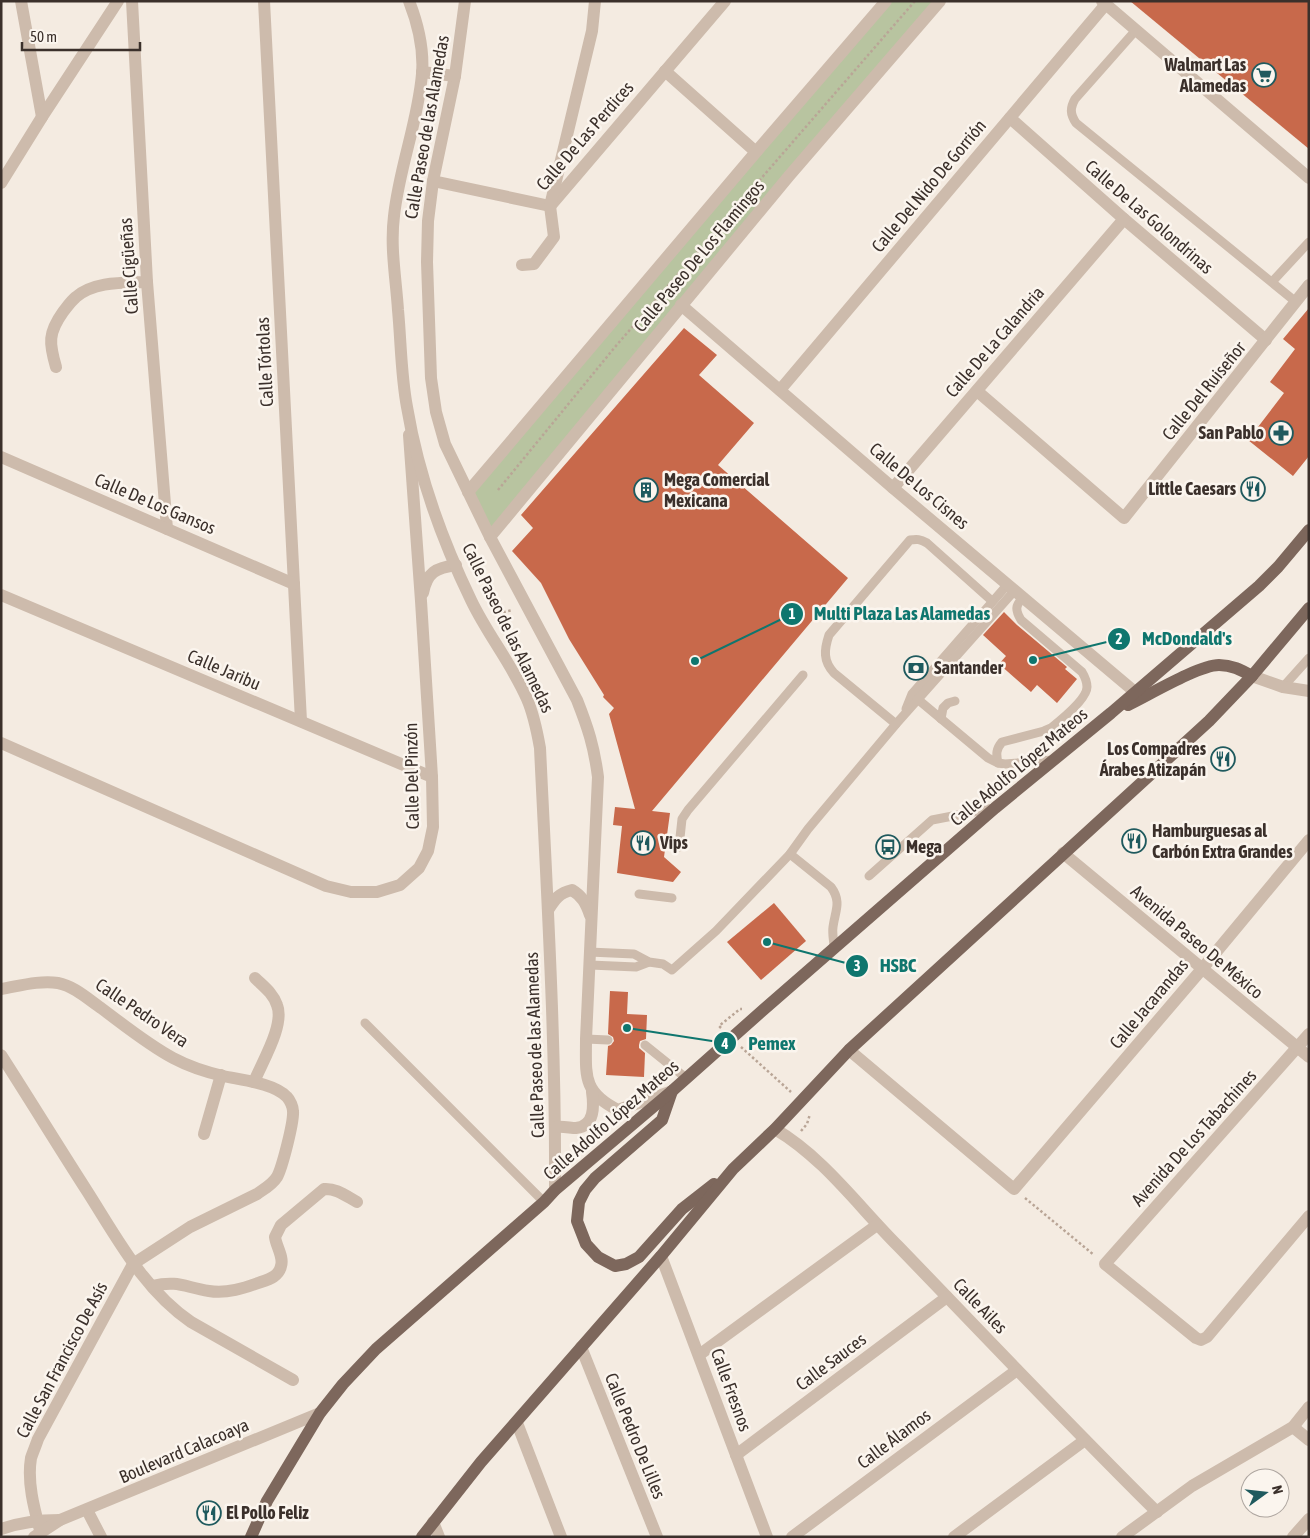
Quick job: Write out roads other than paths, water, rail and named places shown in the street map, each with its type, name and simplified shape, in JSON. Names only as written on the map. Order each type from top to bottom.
[{"type":"main road","name":"Calle Adolfo López Mateos","points":[[251,1537],[266,1501],[320,1413],[343,1384],[376,1349],[544,1202],[555,1190],[672,1091],[995,808],[1111,713],[1259,586],[1278,568],[1309,530]]},
{"type":"main road","points":[[672,1091],[662,1120],[595,1178],[585,1190],[579,1202],[577,1221],[586,1244],[598,1257],[615,1266],[626,1264],[639,1257],[682,1209],[733,1169],[775,1129],[849,1050],[1209,720],[1252,676],[1309,608]]},
{"type":"main road","points":[[1111,713],[1200,669],[1219,665],[1234,667],[1252,676]]},
{"type":"main road","points":[[422,1537],[481,1462],[661,1256],[733,1169]]},
{"type":"street","points":[[21,1],[42,117]]},
{"type":"street","points":[[1,183],[118,1]]},
{"type":"street","name":"Calle Cigüeñas","points":[[132,1],[147,282],[168,529]]},
{"type":"street","name":"Calle Tórtolas","points":[[264,1],[301,721]]},
{"type":"street","name":"Calle Paseo de las Alamedas","points":[[409,1],[421,41],[422,72],[418,107],[398,188],[394,218],[393,250],[406,407],[427,488],[456,565],[471,600],[528,700],[536,726],[540,748],[548,910],[556,1127],[555,1190]]},
{"type":"street","name":"Calle Paseo de las Alamedas","points":[[465,1],[455,76],[433,181],[428,220],[427,262],[431,378],[436,412],[445,444],[468,492],[588,726],[595,749],[598,777],[586,1039],[586,1070],[594,1106],[591,1119],[584,1125],[576,1128],[567,1126],[556,1127]]},
{"type":"street","points":[[522,265],[534,264],[554,237],[550,206],[592,31],[595,1]]},
{"type":"street","name":"Calle Paseo De Los Flamingos","points":[[468,492],[886,1]]},
{"type":"street","name":"Calle Paseo De Los Flamingos","points":[[490,537],[681,304],[940,1]]},
{"type":"street","name":"Calle De Las Perdices","points":[[433,181],[550,206],[724,2]]},
{"type":"street","points":[[1104,3],[1309,178]]},
{"type":"street","name":"Calle Del Nido De Gorrión","points":[[780,390],[1010,118],[1104,3]]},
{"type":"street","points":[[666,71],[756,152]]},
{"type":"street","points":[[422,72],[455,76]]},
{"type":"street","name":"Calle De Las Golondrinas","points":[[1010,118],[1124,219],[1266,340]]},
{"type":"street","name":"Calle De La Calandria","points":[[893,488],[1124,219]]},
{"type":"street","points":[[56,367],[50,339],[53,328],[74,298],[84,291],[108,284],[147,282]]},
{"type":"street","name":"Calle Del Ruiseñor","points":[[977,391],[1124,518],[1307,289]]},
{"type":"street","name":"Calle De Los Cisnes","points":[[681,304],[893,488],[1135,692]]},
{"type":"street","name":"Calle Del Pinzón","points":[[1,743],[326,886],[351,892],[377,892],[400,885],[419,868],[428,851],[434,827],[421,600],[406,407]]},
{"type":"street","name":"Calle De Los Gansos","points":[[1,457],[294,584]]},
{"type":"street","points":[[421,600],[424,584],[429,575],[438,570],[456,565]]},
{"type":"street","name":"Calle Jaribu","points":[[1,595],[432,777]]},
{"type":"street","points":[[1252,676],[1283,687],[1309,691]]},
{"type":"street","name":"Calle Jacarandas","points":[[849,1050],[1014,1189],[1202,969],[1309,840]]},
{"type":"street","name":"Avenida Paseo De México","points":[[1063,854],[1309,1058]]},
{"type":"street","points":[[548,910],[555,898],[562,892],[572,890],[580,895],[586,903],[591,917]]},
{"type":"street","points":[[254,1082],[277,1028],[280,1016],[278,1005],[271,993],[255,978]]},
{"type":"street","name":"Calle Pedro Vera","points":[[1,990],[37,983],[58,983],[76,990],[173,1058],[190,1066],[254,1082],[280,1091],[289,1098]]},
{"type":"street","name":"Avenida De Los Tabachines","points":[[1309,1034],[1105,1264],[1196,1338],[1201,1340],[1207,1337],[1309,1216]]},
{"type":"street","points":[[1,1055],[132,1264],[176,1312],[293,1380]]},
{"type":"street","points":[[204,1134],[221,1075]]},
{"type":"street","points":[[592,1092],[604,1103],[618,1110],[672,1091]]},
{"type":"street","name":"Calle San Francisco De Asís","points":[[37,1535],[37,1520],[30,1480],[31,1458],[38,1439],[132,1264],[175,1235],[257,1194],[269,1186],[277,1176],[293,1121],[293,1109],[289,1098]]},
{"type":"street","name":"Calle Ailes","points":[[775,1129],[794,1140],[816,1159],[1017,1370],[1157,1512]]},
{"type":"street","points":[[152,1286],[166,1283],[181,1284],[209,1291],[228,1292],[271,1278],[278,1274],[282,1266],[275,1237],[280,1225],[324,1189],[337,1191],[357,1202]]},
{"type":"street","points":[[699,1355],[877,1225]]},
{"type":"street","name":"Calle Fresnos","points":[[661,1256],[767,1537]]},
{"type":"street","name":"Calle Sauces","points":[[736,1455],[947,1297]]},
{"type":"street","name":"Calle Pedro De Lilles","points":[[581,1348],[657,1537]]},
{"type":"street","name":"Calle Álamos","points":[[792,1537],[1017,1370]]},
{"type":"street","points":[[1122,1537],[1192,1486],[1293,1427],[1309,1407]]},
{"type":"street","name":"Boulevard Calacoaya","points":[[37,1535],[60,1520],[320,1413]]},
{"type":"street","points":[[516,1423],[562,1537]]},
{"type":"street","points":[[1293,1427],[1309,1440]]},
{"type":"street","points":[[954,1537],[1085,1440]]},
{"type":"street","points":[[87,1510],[101,1537]]},
{"type":"street","points":[[1293,1537],[1309,1519]]},
{"type":"street","name":"Boulevard Calacoaya","points":[[1,1529],[18,1523],[37,1520],[60,1520]]},
{"type":"street","points":[[433,1522],[439,1537]]},
{"type":"lane","points":[[1136,30],[1074,99],[1071,107],[1071,116],[1076,123],[1296,302]]},
{"type":"lane","points":[[1272,282],[1309,242]]},
{"type":"lane","points":[[896,724],[828,666],[825,657],[825,646],[828,635],[910,540],[920,539],[927,543],[992,601]]},
{"type":"lane","points":[[590,958],[636,966],[649,962],[663,964],[672,970],[716,931],[790,854],[808,829],[896,724],[915,697],[992,601],[1015,590]]},
{"type":"lane","points":[[915,697],[933,682],[1015,590]]},
{"type":"lane","points":[[998,763],[996,754],[1002,742],[1051,728],[1084,697],[1087,688],[1086,679],[1082,672],[1021,620],[1016,612],[1015,590]]},
{"type":"lane","points":[[1283,687],[1309,658]]},
{"type":"lane","points":[[679,846],[682,819],[688,810],[803,675]]},
{"type":"lane","points":[[915,697],[988,758],[998,763],[1054,760]]},
{"type":"lane","points":[[941,719],[943,708],[948,703],[955,701]]},
{"type":"lane","points":[[869,876],[932,820],[995,808]]},
{"type":"lane","points":[[790,854],[831,887],[836,894],[838,904],[833,929],[834,948]]},
{"type":"lane","points":[[639,894],[672,898]]},
{"type":"lane","points":[[365,1023],[544,1202]]},
{"type":"lane","points":[[586,1039],[608,1040]]},
{"type":"lane","points":[[645,1045],[686,1078]]},
{"type":"place","name":"Walmart Las Alamedas","points":[[1264,75]]},
{"type":"place","name":"San Pablo","points":[[1281,433]]},
{"type":"place","name":"Little Caesars","points":[[1253,489]]},
{"type":"place","name":"Mega Comercial Mexicana","points":[[646,490]]},
{"type":"place","name":"McDondald's","points":[[1033,660]]},
{"type":"place","name":"Multi Plaza Las Alamedas","points":[[695,661]]},
{"type":"place","name":"Santander","points":[[916,668]]},
{"type":"place","name":"Los Compadres Árabes Atizapán","points":[[1223,759]]},
{"type":"place","name":"Hamburguesas al Carbón Extra Grandes","points":[[1134,841]]},
{"type":"place","name":"Vips","points":[[643,843]]},
{"type":"place","name":"Mega","points":[[888,847]]},
{"type":"place","name":"HSBC","points":[[767,942]]},
{"type":"place","name":"Pemex","points":[[627,1028]]},
{"type":"place","name":"El Pollo Feliz","points":[[209,1513]]}]
